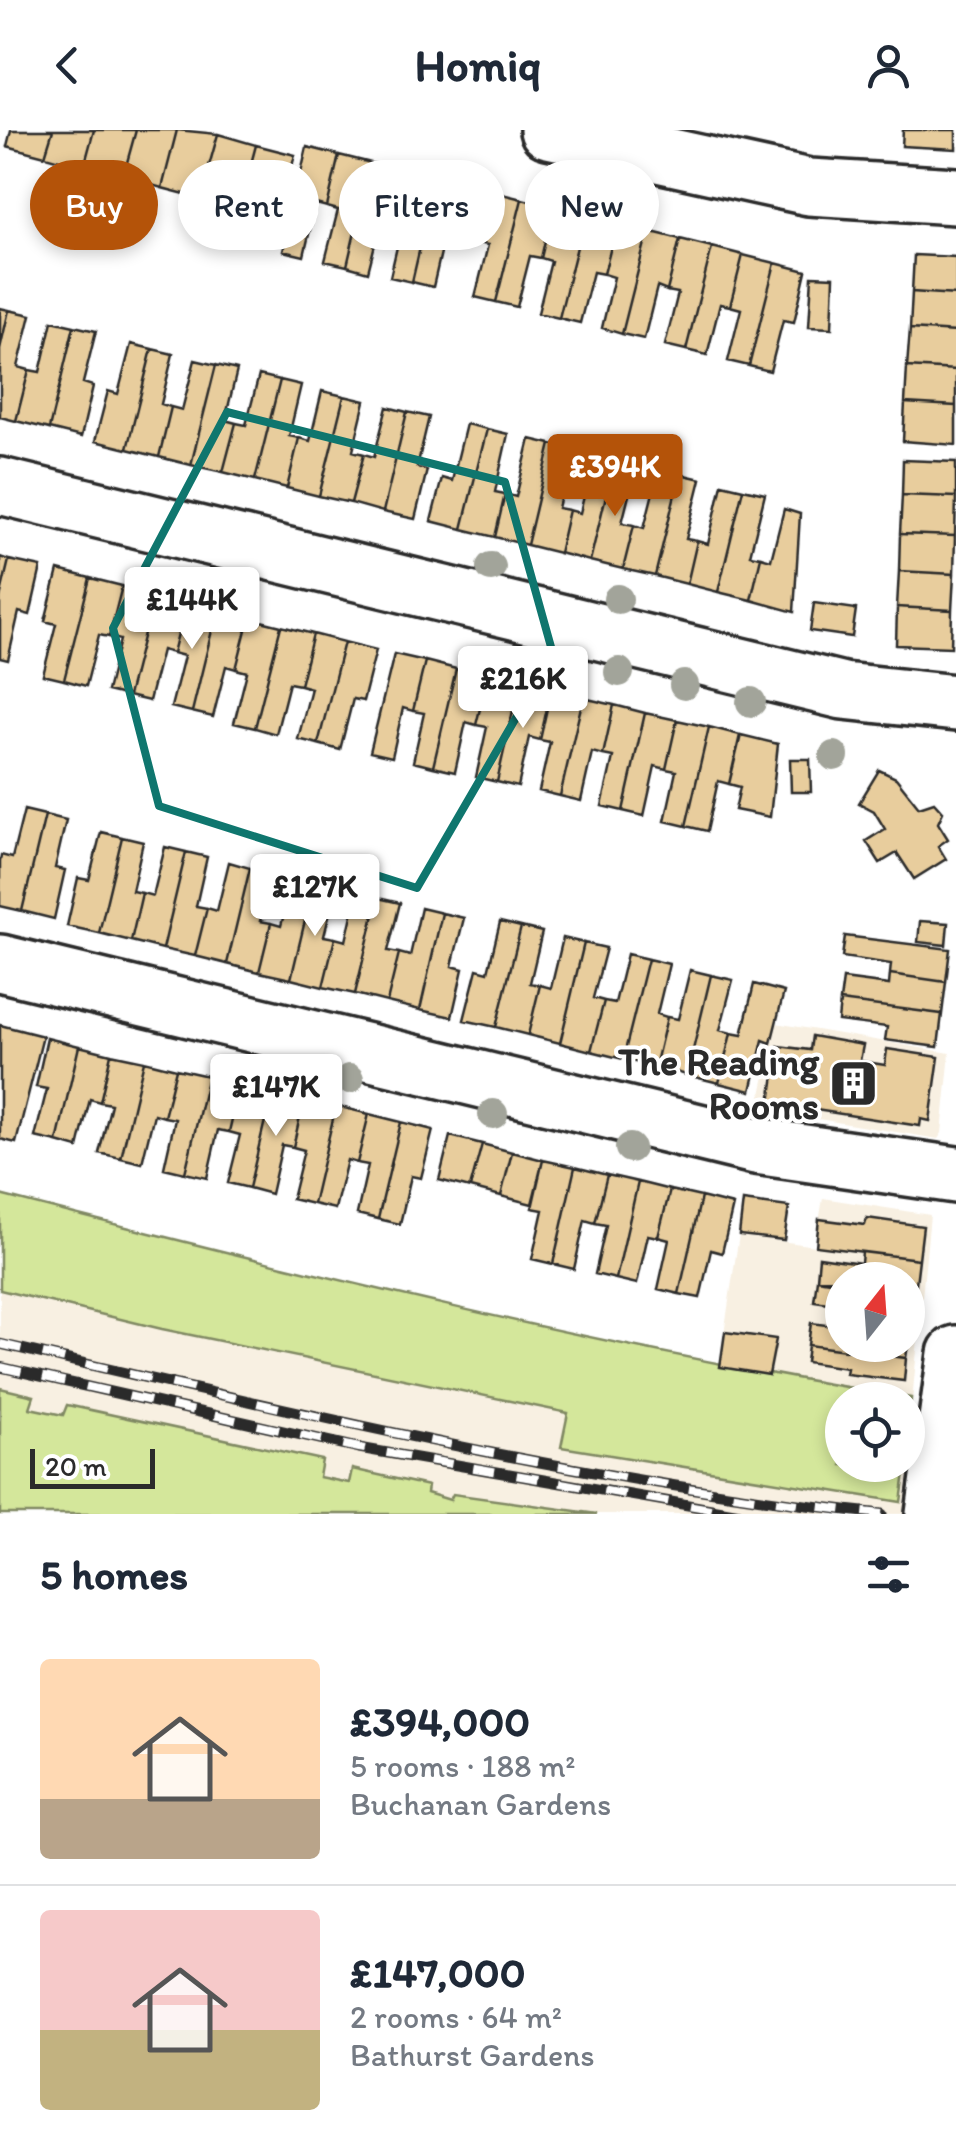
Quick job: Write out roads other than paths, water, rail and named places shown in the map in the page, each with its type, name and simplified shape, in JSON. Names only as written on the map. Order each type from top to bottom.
[{"type":"street","points":[[548,130],[809,187],[956,196]]},
{"type":"street","points":[[0,486],[843,692],[956,703]]},
{"type":"street","points":[[0,963],[756,1146],[956,1174]]},
{"type":"street","points":[[936,1496],[956,1354]]},
{"type":"railway","points":[[0,1344],[328,1419],[549,1464],[882,1514]]},
{"type":"railway","points":[[0,1367],[359,1448],[740,1514]]},
{"type":"place","name":"The Reading Rooms","points":[[854,1084]]}]
